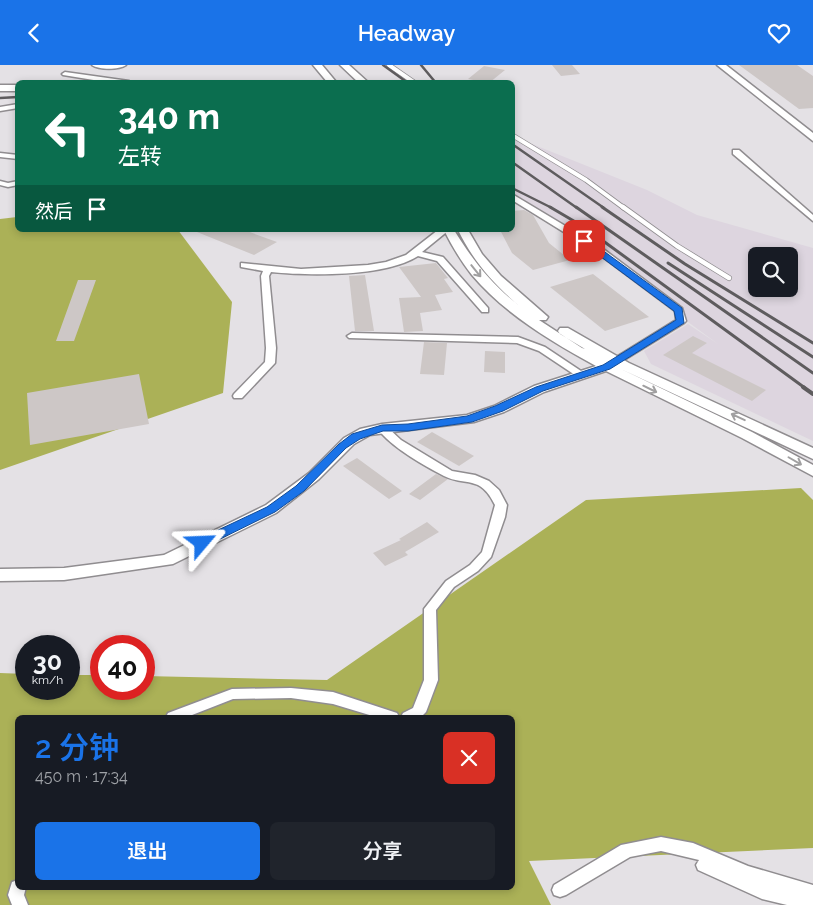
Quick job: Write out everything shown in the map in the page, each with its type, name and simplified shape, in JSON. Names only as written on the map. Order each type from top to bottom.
[{"type":"main road","points":[[96,65],[122,65]]},
{"type":"main road","points":[[317,65],[330,80]]},
{"type":"main road","points":[[332,65],[353,73],[361,80]]},
{"type":"main road","points":[[722,65],[813,139]]},
{"type":"main road","points":[[0,88],[15,88]]},
{"type":"main road","points":[[450,232],[465,257],[485,283],[508,303],[576,351],[612,364],[773,433],[813,454]]},
{"type":"main road","points":[[464,232],[481,259],[508,288],[540,315],[612,364],[813,471]]},
{"type":"main road","points":[[0,575],[64,574],[167,560],[271,509],[314,477],[349,441],[365,433],[382,428],[408,427],[469,419],[499,409],[540,389],[612,364]]},
{"type":"street","points":[[65,74],[108,80]]},
{"type":"street","points":[[0,109],[15,106]]},
{"type":"street","points":[[736,152],[813,219]]},
{"type":"street","points":[[0,155],[15,157]]},
{"type":"street","points":[[0,183],[8,185],[15,184]]},
{"type":"street","points":[[515,198],[599,249],[679,310],[681,321],[612,364]]},
{"type":"street","points":[[244,265],[267,271],[318,271],[364,268],[401,261],[418,253],[430,232]]},
{"type":"street","points":[[418,253],[440,259],[485,310]]},
{"type":"street","points":[[238,396],[270,363],[271,348],[264,276],[267,271]]},
{"type":"street","points":[[352,336],[518,340],[542,349],[582,375]]},
{"type":"street","points":[[382,428],[397,442],[449,474],[472,478],[485,484],[495,493],[501,505],[500,517],[487,555],[474,568],[450,584],[430,609],[431,680],[420,712],[413,715]]},
{"type":"street","points":[[178,715],[232,694],[291,693],[334,698],[386,715]]},
{"type":"street","points":[[560,890],[626,850],[661,844],[693,850],[746,873],[813,893]]},
{"type":"street","points":[[704,865],[762,891],[813,905]]},
{"type":"street","points":[[17,890],[16,895],[20,905]]},
{"type":"lane","points":[[389,65],[411,80]]},
{"type":"lane","points":[[515,137],[586,180],[677,246],[730,278]]},
{"type":"shaded area","points":[[515,137],[647,190],[697,215],[813,248],[813,441],[651,364],[644,351],[688,324],[718,344],[609,264],[515,201]]},
{"type":"green space","points":[[15,217],[15,232],[180,232],[232,302],[223,393],[0,470],[0,219]]},
{"type":"green space","points":[[801,488],[813,500],[813,848],[529,861],[551,905],[0,905],[0,673],[15,674],[15,700],[80,700],[80,675],[90,675],[90,700],[155,700],[155,676],[327,680],[586,500]]},
{"type":"building","points":[[552,65],[572,65],[580,74],[561,76]]},
{"type":"building","points":[[739,65],[797,65],[813,76],[813,108],[799,109]]},
{"type":"building","points":[[484,66],[505,70],[493,80],[468,79]]},
{"type":"building","points":[[524,210],[533,215],[549,243],[570,260],[533,270],[512,253],[501,232],[515,232],[515,211]]},
{"type":"building","points":[[197,232],[250,232],[277,242],[254,255]]},
{"type":"building","points":[[436,263],[448,278],[444,279],[453,292],[435,295],[442,310],[420,313],[423,331],[404,332],[399,298],[421,297],[399,267]]},
{"type":"building","points":[[593,274],[649,317],[605,331],[550,287]]},
{"type":"building","points":[[365,275],[374,331],[355,331],[349,276]]},
{"type":"building","points":[[78,280],[96,280],[74,341],[56,341]]},
{"type":"building","points":[[693,336],[707,343],[692,353],[766,390],[752,401],[663,355]]},
{"type":"building","points":[[424,342],[447,343],[444,375],[420,374]]},
{"type":"building","points":[[485,351],[505,352],[505,373],[484,372]]},
{"type":"building","points":[[139,374],[149,424],[30,445],[27,393]]},
{"type":"building","points":[[432,432],[474,456],[459,466],[417,442]]},
{"type":"building","points":[[357,458],[402,491],[389,499],[343,466]]},
{"type":"building","points":[[436,474],[448,479],[420,500],[409,494]]},
{"type":"building","points":[[427,522],[439,532],[405,552],[408,555],[385,566],[373,553],[401,540],[399,539]]},
{"type":"railway","points":[[383,65],[404,80]]},
{"type":"railway","points":[[421,65],[434,80]]},
{"type":"railway","points":[[0,98],[15,97]]},
{"type":"railway","points":[[515,146],[604,208]]},
{"type":"railway","points":[[515,164],[577,208]]},
{"type":"railway","points":[[515,190],[550,207]]},
{"type":"railway","points":[[550,207],[584,227],[805,388]]},
{"type":"railway","points":[[576,207],[813,373]]},
{"type":"railway","points":[[602,207],[685,264],[813,343]]},
{"type":"railway","points":[[668,263],[813,357]]},
{"type":"railway","points":[[803,387],[813,394]]},
{"type":"route","points":[[202,543],[271,509],[286,499],[314,477],[342,446],[356,436],[382,428],[408,427],[469,419],[499,409],[540,389],[606,367],[681,321],[679,310],[599,249],[584,241]]}]
